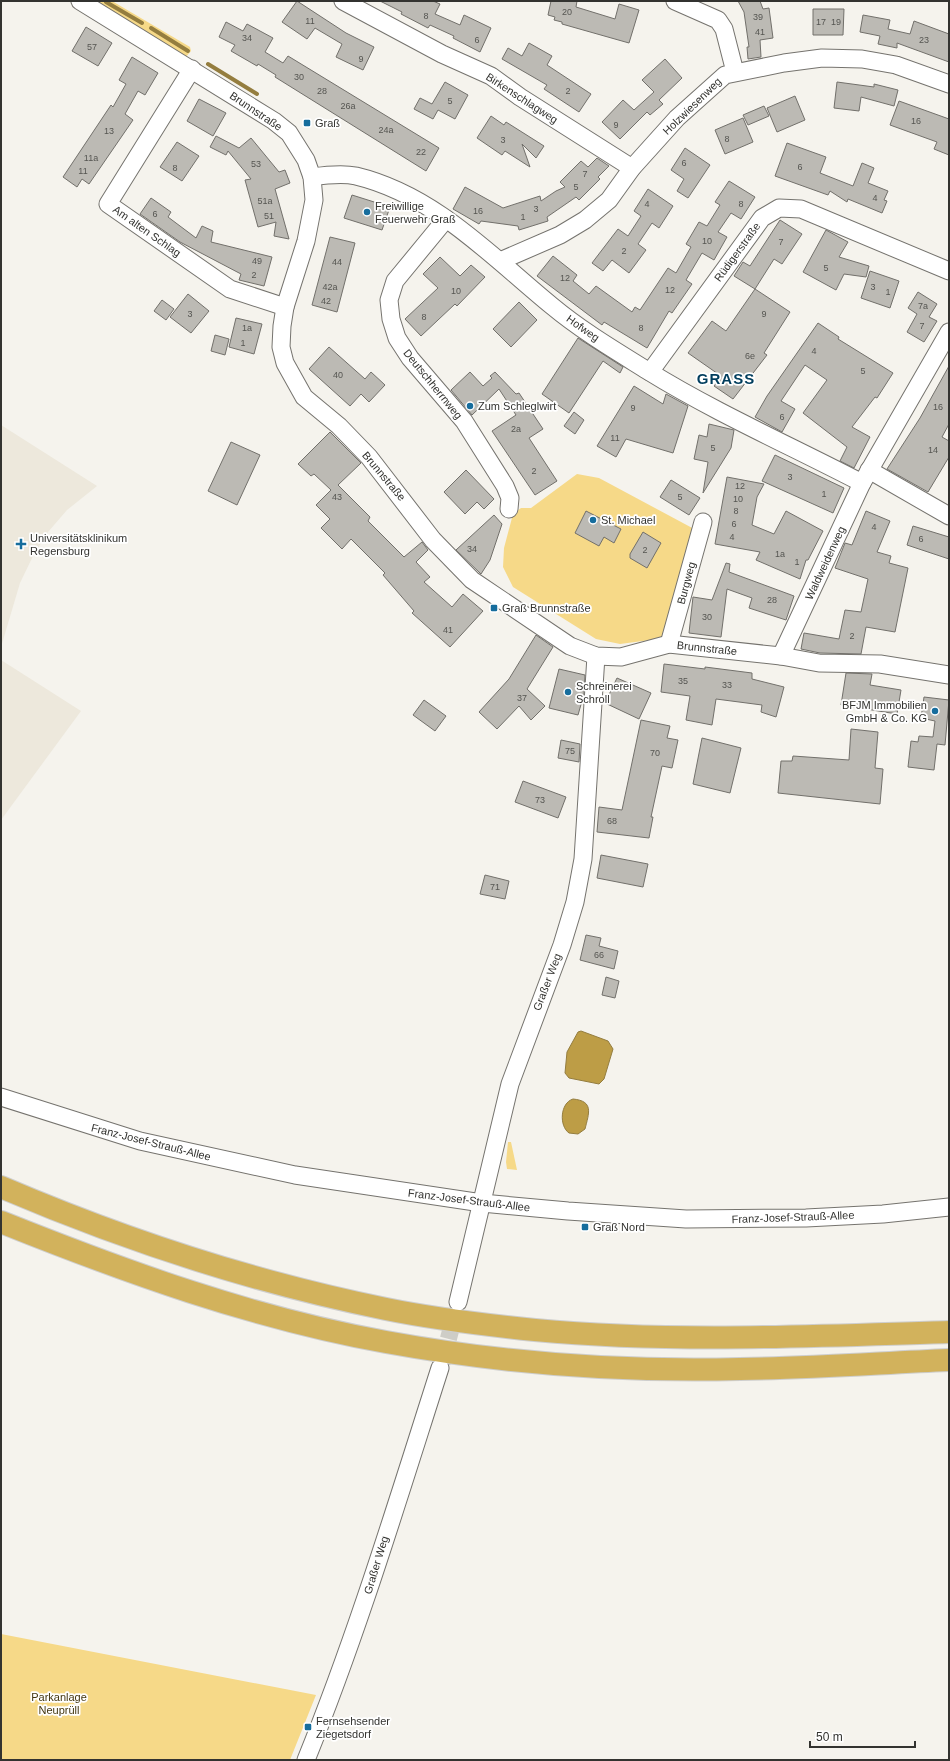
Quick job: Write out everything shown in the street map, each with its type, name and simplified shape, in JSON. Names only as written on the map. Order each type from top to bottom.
[{"type":"highway","points":[[1,1187],[114,1232],[244,1275],[387,1309],[468,1322],[538,1330],[674,1338],[743,1338],[949,1332]]},
{"type":"highway","points":[[1,1222],[123,1269],[202,1296],[325,1329],[385,1342],[429,1349],[538,1362],[677,1369],[740,1369],[949,1360]]},
{"type":"street","name":"Brunnstraße","points":[[80,1],[274,120],[289,134],[298,146],[312,177],[314,200],[312,220],[285,307],[281,347],[285,363],[304,397],[339,426],[369,457],[433,540],[472,580],[570,646],[596,656],[621,657],[669,644],[781,656],[819,662],[880,664],[949,675]]},
{"type":"street","name":"Birkenschlagweg","points":[[343,1],[442,54],[491,76],[520,97],[632,168]]},
{"type":"street","points":[[675,1],[718,20],[724,29],[735,72]]},
{"type":"street","name":"Holzwiesenweg","points":[[500,261],[560,236],[585,220],[609,200],[632,168],[676,118],[725,74],[822,58],[862,59],[896,65],[949,84]]},
{"type":"street","name":"Am alten Schlag","points":[[192,69],[108,204],[230,289],[285,307]]},
{"type":"street","name":"Hofweg","points":[[312,177],[336,175],[355,176],[404,192],[446,219],[500,261],[553,307],[608,346],[650,372],[696,398],[866,476]]},
{"type":"street","name":"Rüdigerstraße","points":[[650,372],[762,218],[779,208],[801,209],[949,271]]},
{"type":"street","name":"Deutschherrnweg","points":[[446,219],[395,281],[390,300],[391,319],[398,338],[410,358],[464,421],[505,486],[510,498],[510,509]]},
{"type":"street","name":"Waldweidenweg","points":[[781,656],[866,476],[949,332]]},
{"type":"street","points":[[866,476],[949,516]]},
{"type":"street","name":"Burgweg","points":[[669,644],[703,522]]},
{"type":"street","name":"Graßer Weg","points":[[458,1302],[510,1084],[562,945],[575,902],[582,859],[596,656]]},
{"type":"street","name":"Franz-Josef-Strauß-Allee","points":[[1,1097],[140,1141],[295,1175],[482,1203],[568,1211],[686,1219],[806,1218],[883,1214],[949,1207]]},
{"type":"street","name":"Graßer Weg","points":[[306,1760],[321,1723],[368,1592],[440,1368]]},
{"type":"shaded area","name":"Universitätsklinikum Regensburg","points":[[1,425],[97,486],[67,510],[48,532],[33,556],[20,583],[1,647]]},
{"type":"shaded area","points":[[1,660],[81,711],[1,820]]},
{"type":"shaded area","points":[[581,1031],[608,1041],[613,1049],[604,1079],[599,1084],[569,1078],[565,1073],[567,1052],[578,1032]]},
{"type":"shaded area","points":[[573,1099],[584,1102],[588,1109],[588,1118],[585,1129],[578,1134],[569,1133],[566,1130],[562,1120],[565,1105]]},
{"type":"green space","points":[[91,1],[112,1],[190,47],[191,51],[185,58]]},
{"type":"green space","points":[[577,474],[599,478],[696,530],[665,638],[620,644],[596,639],[513,587],[503,567],[504,548],[513,514],[521,508],[531,508]]},
{"type":"green space","points":[[508,1142],[511,1142],[517,1170],[507,1169],[506,1162]]},
{"type":"green space","name":"Parkanlage Neuprüll","points":[[1,1634],[316,1695],[290,1760],[1,1760]]},
{"type":"building","points":[[297,1],[346,33],[374,47],[363,70],[336,57],[342,44],[315,28],[307,39],[282,22]]},
{"type":"building","points":[[380,1],[433,1],[440,4],[435,14],[460,25],[464,15],[491,28],[480,52],[453,38],[454,36],[430,25],[428,28]]},
{"type":"building","points":[[551,1],[577,1],[576,7],[615,19],[619,4],[639,10],[629,43],[562,24],[562,22],[554,20],[555,17],[548,15]]},
{"type":"building","points":[[738,1],[760,1],[763,9],[769,8],[773,38],[760,40],[761,57],[748,59],[747,47],[749,47],[744,12]]},
{"type":"building","points":[[813,9],[844,9],[843,35],[813,35]]},
{"type":"building","points":[[863,15],[890,20],[888,29],[910,34],[914,21],[949,34],[949,62],[897,43],[897,48],[878,44],[880,36],[860,32]]},
{"type":"building","points":[[226,22],[243,31],[247,24],[273,38],[265,52],[283,63],[288,56],[439,148],[426,171],[275,77],[276,75],[258,64],[257,66],[231,51],[235,45],[219,37]]},
{"type":"building","points":[[86,27],[112,43],[98,66],[72,51]]},
{"type":"building","points":[[529,43],[552,56],[547,65],[591,94],[579,112],[544,89],[547,85],[502,59],[508,48],[522,56]]},
{"type":"building","points":[[132,57],[158,73],[145,95],[138,91],[125,114],[133,120],[89,184],[82,179],[77,187],[63,177],[111,105],[113,107],[126,84],[119,80]]},
{"type":"building","points":[[665,59],[682,78],[659,100],[663,104],[650,115],[647,112],[620,139],[602,122],[623,100],[634,110],[654,92],[642,80]]},
{"type":"building","points":[[445,82],[468,95],[455,119],[438,110],[433,119],[414,109],[420,98],[432,104]]},
{"type":"building","points":[[837,82],[874,87],[874,84],[898,90],[894,106],[861,97],[859,111],[834,108]]},
{"type":"building","points":[[795,96],[805,120],[777,132],[767,108]]},
{"type":"building","points":[[199,99],[226,113],[213,136],[187,121]]},
{"type":"building","points":[[899,101],[949,119],[949,155],[934,149],[937,142],[890,125]]},
{"type":"building","points":[[764,106],[769,116],[748,125],[743,115]]},
{"type":"building","points":[[491,116],[504,125],[506,122],[544,146],[536,158],[522,144],[530,167],[505,151],[502,155],[477,138]]},
{"type":"building","points":[[743,118],[753,142],[725,154],[715,130]]},
{"type":"building","points":[[216,136],[239,148],[251,138],[279,172],[285,170],[290,183],[275,189],[289,239],[274,236],[276,222],[258,227],[245,180],[251,179],[228,151],[226,155],[210,147]]},
{"type":"building","points":[[177,142],[199,156],[182,181],[160,167]]},
{"type":"building","points":[[787,143],[826,157],[820,173],[853,186],[862,163],[874,168],[868,183],[888,191],[884,200],[887,201],[882,213],[848,199],[847,202],[830,191],[828,195],[775,176]]},
{"type":"building","points":[[685,148],[710,165],[688,198],[677,191],[684,179],[671,170]]},
{"type":"building","points":[[597,158],[609,166],[598,177],[600,179],[579,200],[576,197],[547,217],[548,221],[519,230],[518,226],[481,221],[479,224],[453,209],[465,187],[503,208],[540,196],[541,201],[565,187],[560,182],[581,161],[588,167]]},
{"type":"building","points":[[729,181],[755,197],[741,219],[731,213],[718,232],[727,237],[714,260],[702,253],[686,280],[692,284],[672,313],[669,311],[647,348],[604,322],[602,325],[537,276],[553,256],[577,275],[573,281],[589,294],[596,286],[632,312],[635,307],[640,310],[668,268],[676,273],[691,247],[686,244],[699,222],[707,226],[720,205],[715,202]]},
{"type":"building","points":[[648,189],[673,206],[659,228],[652,223],[638,244],[646,250],[629,273],[612,260],[603,271],[592,263],[618,229],[628,236],[641,216],[634,211]]},
{"type":"building","name":"Freiwillige Feuerwehr Graß","points":[[352,195],[390,207],[382,230],[344,218]]},
{"type":"building","points":[[151,198],[171,212],[168,217],[196,238],[202,226],[213,231],[211,242],[272,257],[264,286],[239,280],[241,274],[180,242],[140,214]]},
{"type":"building","points":[[780,220],[802,234],[782,264],[774,259],[755,289],[734,276],[743,262],[750,266]]},
{"type":"building","points":[[826,230],[848,242],[839,257],[869,266],[866,277],[844,274],[836,290],[803,272]]},
{"type":"building","points":[[330,237],[355,243],[337,312],[312,305]]},
{"type":"building","points":[[440,257],[460,276],[471,265],[485,277],[457,306],[455,304],[421,336],[405,319],[438,288],[423,274]]},
{"type":"building","points":[[870,271],[899,281],[890,308],[861,298]]},
{"type":"building","points":[[755,289],[790,312],[764,353],[767,355],[733,399],[714,386],[721,376],[688,353],[712,321],[726,331]]},
{"type":"building","points":[[918,292],[937,304],[929,317],[937,321],[924,342],[907,332],[917,314],[908,308]]},
{"type":"building","points":[[188,294],[209,311],[191,333],[170,317]]},
{"type":"building","points":[[162,300],[174,309],[166,320],[154,311]]},
{"type":"building","points":[[519,302],[537,320],[511,347],[493,329]]},
{"type":"building","points":[[236,318],[262,324],[254,354],[229,347]]},
{"type":"building","points":[[818,323],[839,337],[838,339],[893,373],[877,398],[875,397],[852,427],[870,437],[854,468],[840,461],[847,447],[803,413],[827,380],[805,365],[781,401],[795,409],[782,432],[755,417],[767,396]]},
{"type":"building","points":[[215,335],[229,339],[225,355],[211,351]]},
{"type":"building","points":[[578,338],[623,367],[620,373],[603,361],[569,413],[542,394]]},
{"type":"building","points":[[329,347],[365,379],[371,372],[385,385],[369,402],[361,394],[350,406],[309,369]]},
{"type":"building","points":[[949,366],[949,424],[942,437],[949,441],[949,457],[928,492],[887,469],[920,418]]},
{"type":"building","points":[[470,372],[483,386],[492,378],[490,376],[495,372],[516,394],[519,393],[543,429],[529,438],[557,481],[535,495],[492,431],[516,415],[499,389],[472,415],[451,390]]},
{"type":"building","points":[[634,386],[663,404],[666,394],[688,406],[673,453],[626,439],[616,457],[597,446]]},
{"type":"building","points":[[574,412],[584,420],[575,434],[564,426]]},
{"type":"building","points":[[709,424],[734,430],[731,448],[703,493],[708,462],[694,459],[699,435],[707,437]]},
{"type":"building","points":[[330,432],[361,463],[338,485],[370,517],[368,521],[404,557],[422,542],[428,550],[416,562],[430,577],[424,582],[452,607],[463,594],[483,611],[450,647],[412,613],[414,611],[383,575],[385,573],[351,539],[342,549],[321,528],[330,519],[316,505],[331,490],[314,474],[311,476],[298,464]]},
{"type":"building","points":[[231,442],[260,455],[237,505],[208,491]]},
{"type":"building","points":[[775,455],[844,488],[833,513],[762,481]]},
{"type":"building","points":[[466,470],[494,499],[484,509],[477,502],[465,514],[444,492]]},
{"type":"building","points":[[727,477],[764,484],[757,497],[752,525],[774,534],[786,511],[823,531],[808,560],[806,560],[800,579],[756,560],[760,552],[715,544]]},
{"type":"building","points":[[671,480],[700,498],[689,515],[660,497]]},
{"type":"building","name":"St. Michael","points":[[586,511],[621,529],[614,543],[604,537],[599,546],[575,533]]},
{"type":"building","points":[[866,511],[890,521],[877,552],[891,556],[889,563],[908,568],[895,632],[866,627],[861,654],[820,653],[801,649],[804,633],[839,639],[845,610],[861,612],[868,579],[835,568],[845,543],[852,545]]},
{"type":"building","points":[[494,515],[502,524],[490,560],[481,574],[456,550]]},
{"type":"building","points":[[913,526],[949,537],[949,559],[907,545]]},
{"type":"building","points":[[643,532],[661,543],[647,568],[630,558],[630,554]]},
{"type":"building","points":[[726,563],[730,564],[729,572],[794,596],[786,620],[749,608],[752,598],[727,589],[721,637],[689,633],[693,597],[712,600]]},
{"type":"building","points":[[536,635],[553,647],[527,689],[545,706],[531,720],[519,706],[497,729],[479,712],[509,679]]},
{"type":"building","points":[[664,664],[752,673],[752,679],[784,687],[776,717],[761,712],[762,705],[716,699],[712,725],[686,720],[690,696],[661,692]]},
{"type":"building","name":"Schreinerei Schroll","points":[[559,669],[585,675],[584,694],[578,715],[549,708]]},
{"type":"building","points":[[846,673],[872,674],[870,685],[901,690],[897,714],[841,705]]},
{"type":"building","points":[[617,678],[651,693],[639,719],[605,703]]},
{"type":"building","points":[[924,697],[949,700],[945,745],[937,744],[934,770],[908,767],[911,741],[918,742],[919,736],[933,737],[935,721],[921,718]]},
{"type":"building","points":[[424,700],[446,716],[435,731],[413,715]]},
{"type":"building","points":[[641,720],[670,726],[667,738],[678,740],[672,768],[662,766],[651,817],[653,817],[649,838],[597,832],[599,807],[622,810]]},
{"type":"building","points":[[851,729],[878,732],[875,768],[883,769],[880,804],[778,793],[781,761],[792,761],[793,756],[849,760]]},
{"type":"building","points":[[702,738],[741,748],[730,793],[693,784]]},
{"type":"building","points":[[561,740],[580,744],[579,762],[558,758]]},
{"type":"building","points":[[523,781],[566,797],[558,818],[515,802]]},
{"type":"building","points":[[601,855],[648,864],[643,887],[597,878]]},
{"type":"building","points":[[485,875],[509,881],[505,899],[480,894]]},
{"type":"building","points":[[586,935],[601,938],[599,946],[618,951],[614,969],[580,960]]},
{"type":"building","points":[[606,977],[619,981],[615,998],[602,995]]},
{"type":"waterway","points":[[106,2],[142,23]]},
{"type":"waterway","points":[[151,28],[188,51]]},
{"type":"waterway","points":[[208,64],[257,94]]},
{"type":"tunnel","points":[[442,1363],[456,1310]]},
{"type":"place","name":"Graß","points":[[307,123]]},
{"type":"place","name":"Freiwillige Feuerwehr Graß","points":[[367,212]]},
{"type":"place","name":"Zum Schleglwirt","points":[[470,406]]},
{"type":"place","name":"St. Michael","points":[[593,520]]},
{"type":"place","name":"Universitätsklinikum Regensburg","points":[[21,544]]},
{"type":"place","name":"Graß Brunnstraße","points":[[494,608]]},
{"type":"place","name":"Schreinerei Schroll","points":[[568,692]]},
{"type":"place","name":"BFJM Immobilien GmbH & Co. KG","points":[[935,711]]},
{"type":"place","name":"Graß Nord","points":[[585,1227]]},
{"type":"place","name":"Fernsehsender Ziegetsdorf","points":[[308,1727]]},
{"type":"district","name":"GRASS","points":[[726,378]]}]
